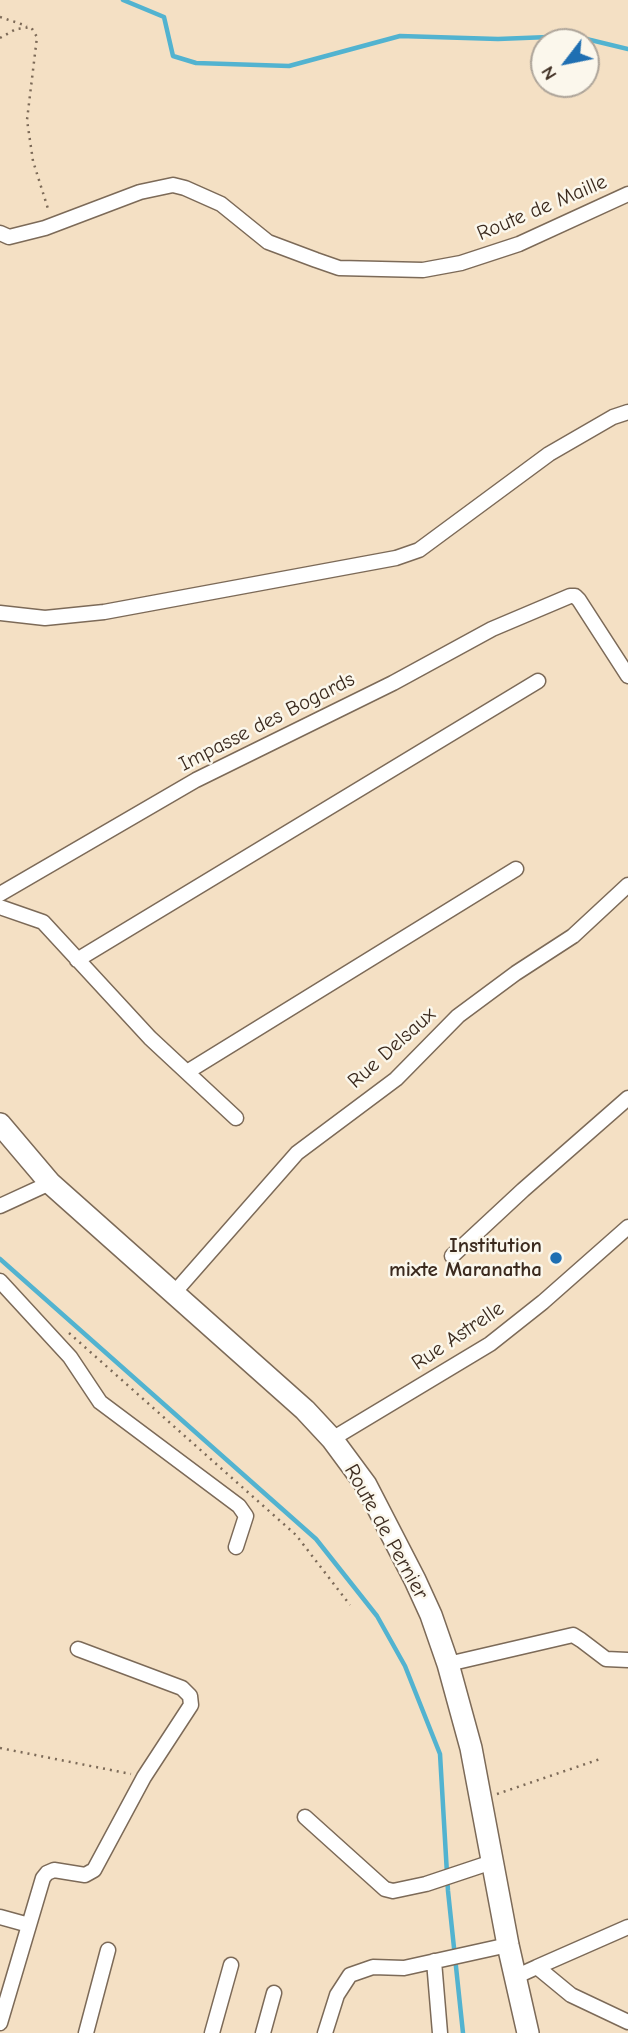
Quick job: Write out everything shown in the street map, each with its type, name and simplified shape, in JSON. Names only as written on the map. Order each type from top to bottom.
[{"type":"street","name":"Route de Maille","points":[[0,233],[9,237],[53,225],[139,192],[173,185],[221,204],[268,242],[339,268],[423,270],[461,263],[519,244],[628,194]]},
{"type":"street","points":[[0,613],[45,618],[104,612],[396,558],[419,550],[549,454],[613,417],[628,412]]},
{"type":"street","name":"Impasse des Bogards","points":[[0,894],[196,780],[393,683],[492,629],[570,596],[579,600],[628,676]]},
{"type":"street","points":[[77,960],[538,681]]},
{"type":"street","points":[[187,1072],[516,869]]},
{"type":"street","name":"Rue Delsaux","points":[[174,1293],[297,1153],[396,1079],[458,1016],[516,973],[573,936],[628,885]]},
{"type":"street","points":[[0,907],[43,922],[150,1038],[236,1118]]},
{"type":"street","points":[[452,1256],[523,1189],[628,1098]]},
{"type":"street","name":"Route de Pernier","points":[[0,1124],[50,1183],[305,1410],[332,1439],[366,1485],[431,1615],[448,1664],[471,1748],[508,1945],[528,2033]]},
{"type":"street","points":[[0,1206],[50,1183]]},
{"type":"street","name":"Rue Astrelle","points":[[332,1439],[490,1344],[543,1302],[628,1227]]},
{"type":"street","points":[[0,1281],[70,1357],[100,1402],[239,1506],[246,1516],[236,1547]]},
{"type":"street","points":[[448,1664],[573,1635],[606,1659],[628,1660]]},
{"type":"street","points":[[0,2023],[45,1875],[54,1870],[81,1875],[91,1873],[144,1777],[191,1705],[190,1696],[182,1688],[78,1649]]},
{"type":"street","points":[[305,1817],[385,1889],[393,1891],[426,1884],[492,1862]]},
{"type":"street","points":[[0,1917],[29,1925]]},
{"type":"street","points":[[515,1977],[628,1927]]},
{"type":"street","points":[[325,2033],[337,1995],[350,1975],[373,1967],[404,1968],[508,1945]]},
{"type":"street","points":[[86,2033],[108,1950]]},
{"type":"street","points":[[440,2033],[442,1960]]},
{"type":"street","points":[[212,2033],[231,1965]]},
{"type":"street","points":[[537,1967],[571,1995],[628,2022]]},
{"type":"street","points":[[263,2033],[274,1993]]},
{"type":"path","points":[[0,17],[31,27],[37,37],[27,120],[33,161],[53,225]]},
{"type":"path","points":[[0,38],[16,29],[31,27]]},
{"type":"path","points":[[70,1334],[296,1535],[350,1605]]},
{"type":"path","points":[[0,1748],[144,1777]]},
{"type":"path","points":[[481,1800],[603,1758]]},
{"type":"waterway","points":[[123,0],[164,17],[173,56],[196,63],[289,66],[400,36],[498,39],[574,36],[628,49]]},
{"type":"waterway","points":[[0,1259],[316,1539],[377,1616],[405,1666],[440,1754],[448,1891],[463,2033]]},
{"type":"place","name":"Institution mixte Maranatha","points":[[556,1258]]}]
